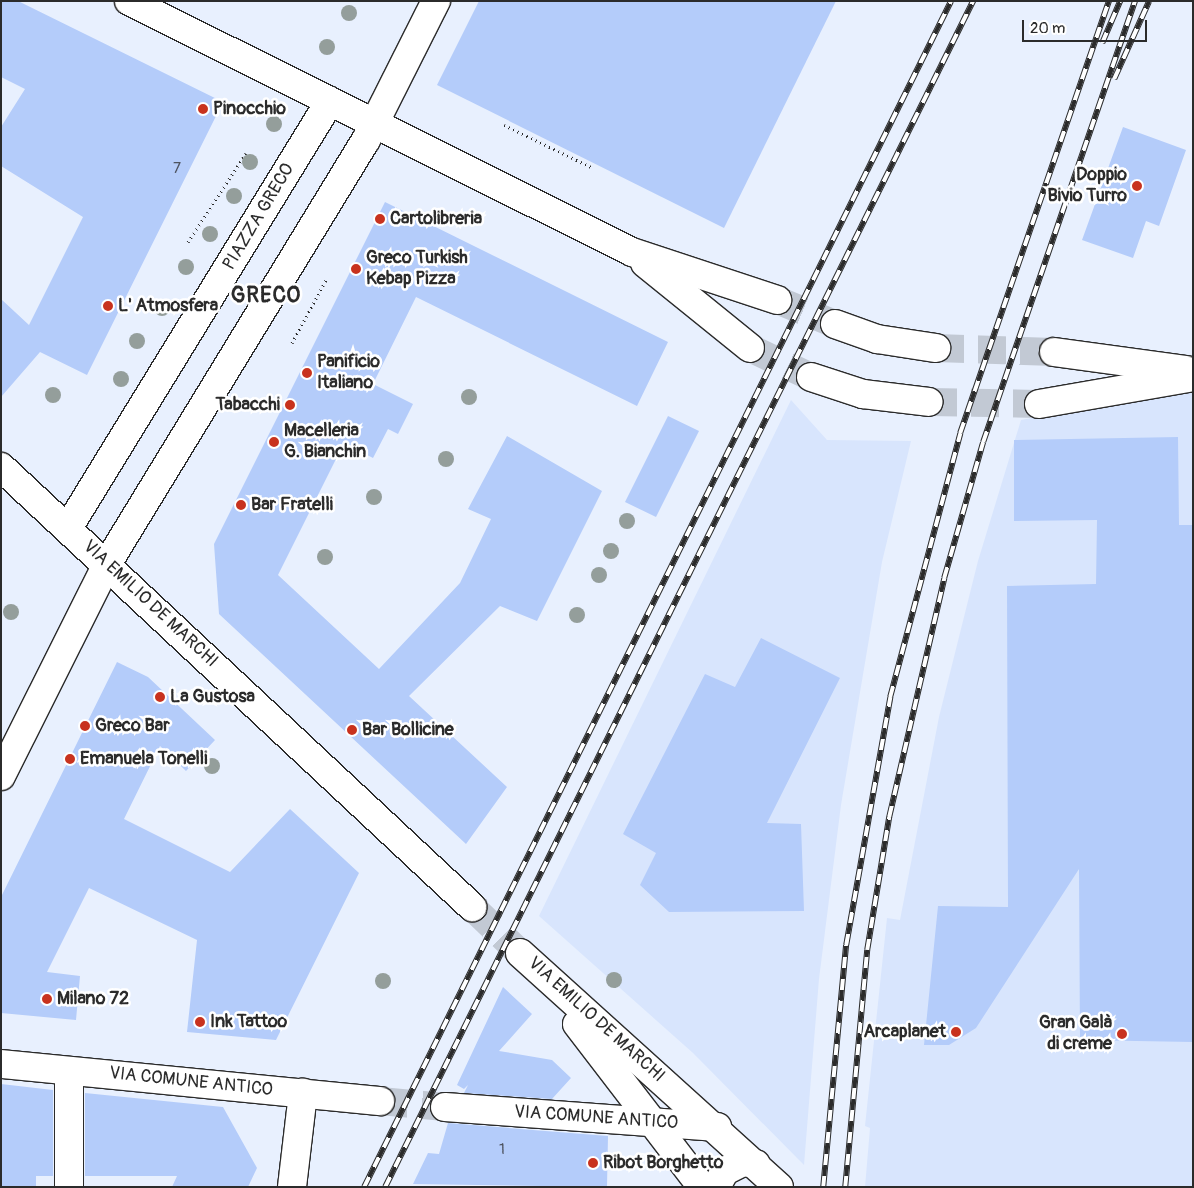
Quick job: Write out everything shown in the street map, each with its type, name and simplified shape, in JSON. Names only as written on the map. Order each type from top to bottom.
[{"type":"street","points":[[129,1],[632,252],[777,300]]},
{"type":"street","points":[[1,776],[107,564],[375,124],[436,1]]},
{"type":"street","name":"PIAZZA GRECO","points":[[68,528],[330,101]]},
{"type":"street","points":[[632,252],[750,348]]},
{"type":"street","points":[[835,324],[877,339],[936,348]]},
{"type":"street","points":[[1054,352],[1193,371]]},
{"type":"street","points":[[811,377],[863,394],[929,402]]},
{"type":"street","points":[[1038,404],[1193,377]]},
{"type":"street","name":"VIA EMILIO DE MARCHI","points":[[1,467],[472,907]]},
{"type":"street","name":"VIA EMILIO DE MARCHI","points":[[702,1187],[656,1122],[520,953],[717,1127],[779,1187]]},
{"type":"street","name":"VIA COMUNE ANTICO","points":[[1,1064],[380,1101]]},
{"type":"street","points":[[69,1187],[70,1071]]},
{"type":"street","points":[[292,1187],[303,1093]]},
{"type":"street","name":"VIA COMUNE ANTICO","points":[[445,1108],[717,1127]]},
{"type":"street","points":[[716,1187],[725,1171],[743,1162],[756,1164]]},
{"type":"path","points":[[504,125],[591,167]]},
{"type":"path","points":[[188,242],[246,153]]},
{"type":"path","points":[[292,344],[332,268]]},
{"type":"shaded area","points":[[1193,388],[1193,1187],[865,1187],[870,1128],[865,1126],[887,918],[900,920],[939,717],[978,561],[1021,420]]},
{"type":"shaded area","points":[[791,400],[827,440],[911,441],[882,562],[841,805],[819,979],[804,1165],[693,1053],[539,916]]},
{"type":"building","points":[[1,1],[18,1],[223,102],[87,375],[40,352],[1,397],[1,299],[29,325],[83,217],[1,166],[1,127],[25,89],[1,77]]},
{"type":"building","points":[[479,1],[836,1],[724,228],[437,85]]},
{"type":"building","name":"Doppio Bivio Turro","points":[[1123,127],[1186,150],[1159,226],[1146,221],[1133,258],[1082,240]]},
{"type":"building","points":[[385,202],[668,342],[637,406],[416,297],[373,384],[413,404],[398,434],[388,429],[373,458],[344,443],[278,575],[379,669],[460,583],[491,519],[468,509],[507,436],[602,491],[537,621],[500,606],[409,696],[507,787],[466,844],[219,614],[214,544]]},
{"type":"building","points":[[668,416],[699,431],[656,517],[625,502]]},
{"type":"building","points":[[1178,437],[1179,525],[1193,525],[1193,1042],[1080,1040],[1079,869],[976,1028],[949,1045],[924,1045],[938,906],[1008,907],[1007,586],[1096,584],[1097,520],[1014,521],[1014,440]]},
{"type":"building","points":[[761,638],[840,678],[767,823],[801,824],[804,911],[669,912],[640,885],[656,853],[623,834],[705,674],[735,687]]},
{"type":"building","points":[[117,662],[148,677],[215,740],[186,771],[160,746],[124,819],[230,872],[290,809],[359,873],[276,1040],[187,1032],[197,940],[89,888],[47,972],[80,976],[76,1020],[1,1013],[1,897]]},
{"type":"building","points":[[503,987],[532,1014],[499,1051],[552,1060],[571,1078],[552,1099],[464,1093],[468,1085],[464,1089],[457,1085]]},
{"type":"building","points":[[1,1084],[53,1090],[53,1176],[36,1176],[36,1187],[1,1187]]},
{"type":"building","points":[[85,1093],[223,1107],[257,1168],[248,1187],[172,1187],[177,1176],[85,1176]]},
{"type":"building","points":[[448,1123],[608,1136],[607,1187],[413,1184],[428,1153],[439,1154]]},
{"type":"tunnel","points":[[777,300],[835,324]]},
{"type":"tunnel","points":[[750,348],[811,377]]},
{"type":"tunnel","points":[[936,348],[1054,352]]},
{"type":"tunnel","points":[[929,402],[1039,404]]},
{"type":"tunnel","points":[[472,907],[520,953]]},
{"type":"tunnel","points":[[380,1101],[445,1107]]},
{"type":"railway","points":[[364,1187],[951,1]]},
{"type":"railway","points":[[385,1187],[973,1]]},
{"type":"railway","points":[[823,1187],[846,945],[890,697],[960,433],[1109,1]]},
{"type":"railway","points":[[1102,43],[1120,1]]},
{"type":"railway","points":[[845,1187],[867,950],[889,817],[944,578],[983,442],[1135,1]]},
{"type":"railway","points":[[1114,79],[1149,1]]},
{"type":"place","name":"Pinocchio","points":[[203,109]]},
{"type":"place","name":"Doppio Bivio Turro","points":[[1137,186]]},
{"type":"place","name":"Cartolibreria","points":[[380,219]]},
{"type":"place","name":"Greco Turkish Kebap Pizza","points":[[356,269]]},
{"type":"place","name":"L' Atmosfera","points":[[108,306]]},
{"type":"place","name":"Panificio Italiano","points":[[307,373]]},
{"type":"place","name":"Tabacchi","points":[[290,405]]},
{"type":"place","name":"Macelleria G. Bianchin","points":[[274,442]]},
{"type":"place","name":"Bar Fratelli","points":[[241,505]]},
{"type":"place","name":"La Gustosa","points":[[160,697]]},
{"type":"place","name":"Greco Bar","points":[[85,726]]},
{"type":"place","name":"Bar Bollicine","points":[[352,730]]},
{"type":"place","name":"Emanuela Tonelli","points":[[70,759]]},
{"type":"place","name":"Milano 72","points":[[47,999]]},
{"type":"place","name":"Ink Tattoo","points":[[200,1022]]},
{"type":"place","name":"Arcaplanet","points":[[956,1032]]},
{"type":"place","name":"Gran Galà di creme","points":[[1122,1034]]},
{"type":"place","name":"Ribot Borghetto","points":[[593,1163]]},
{"type":"district","name":"GRECO","points":[[266,296]]}]
